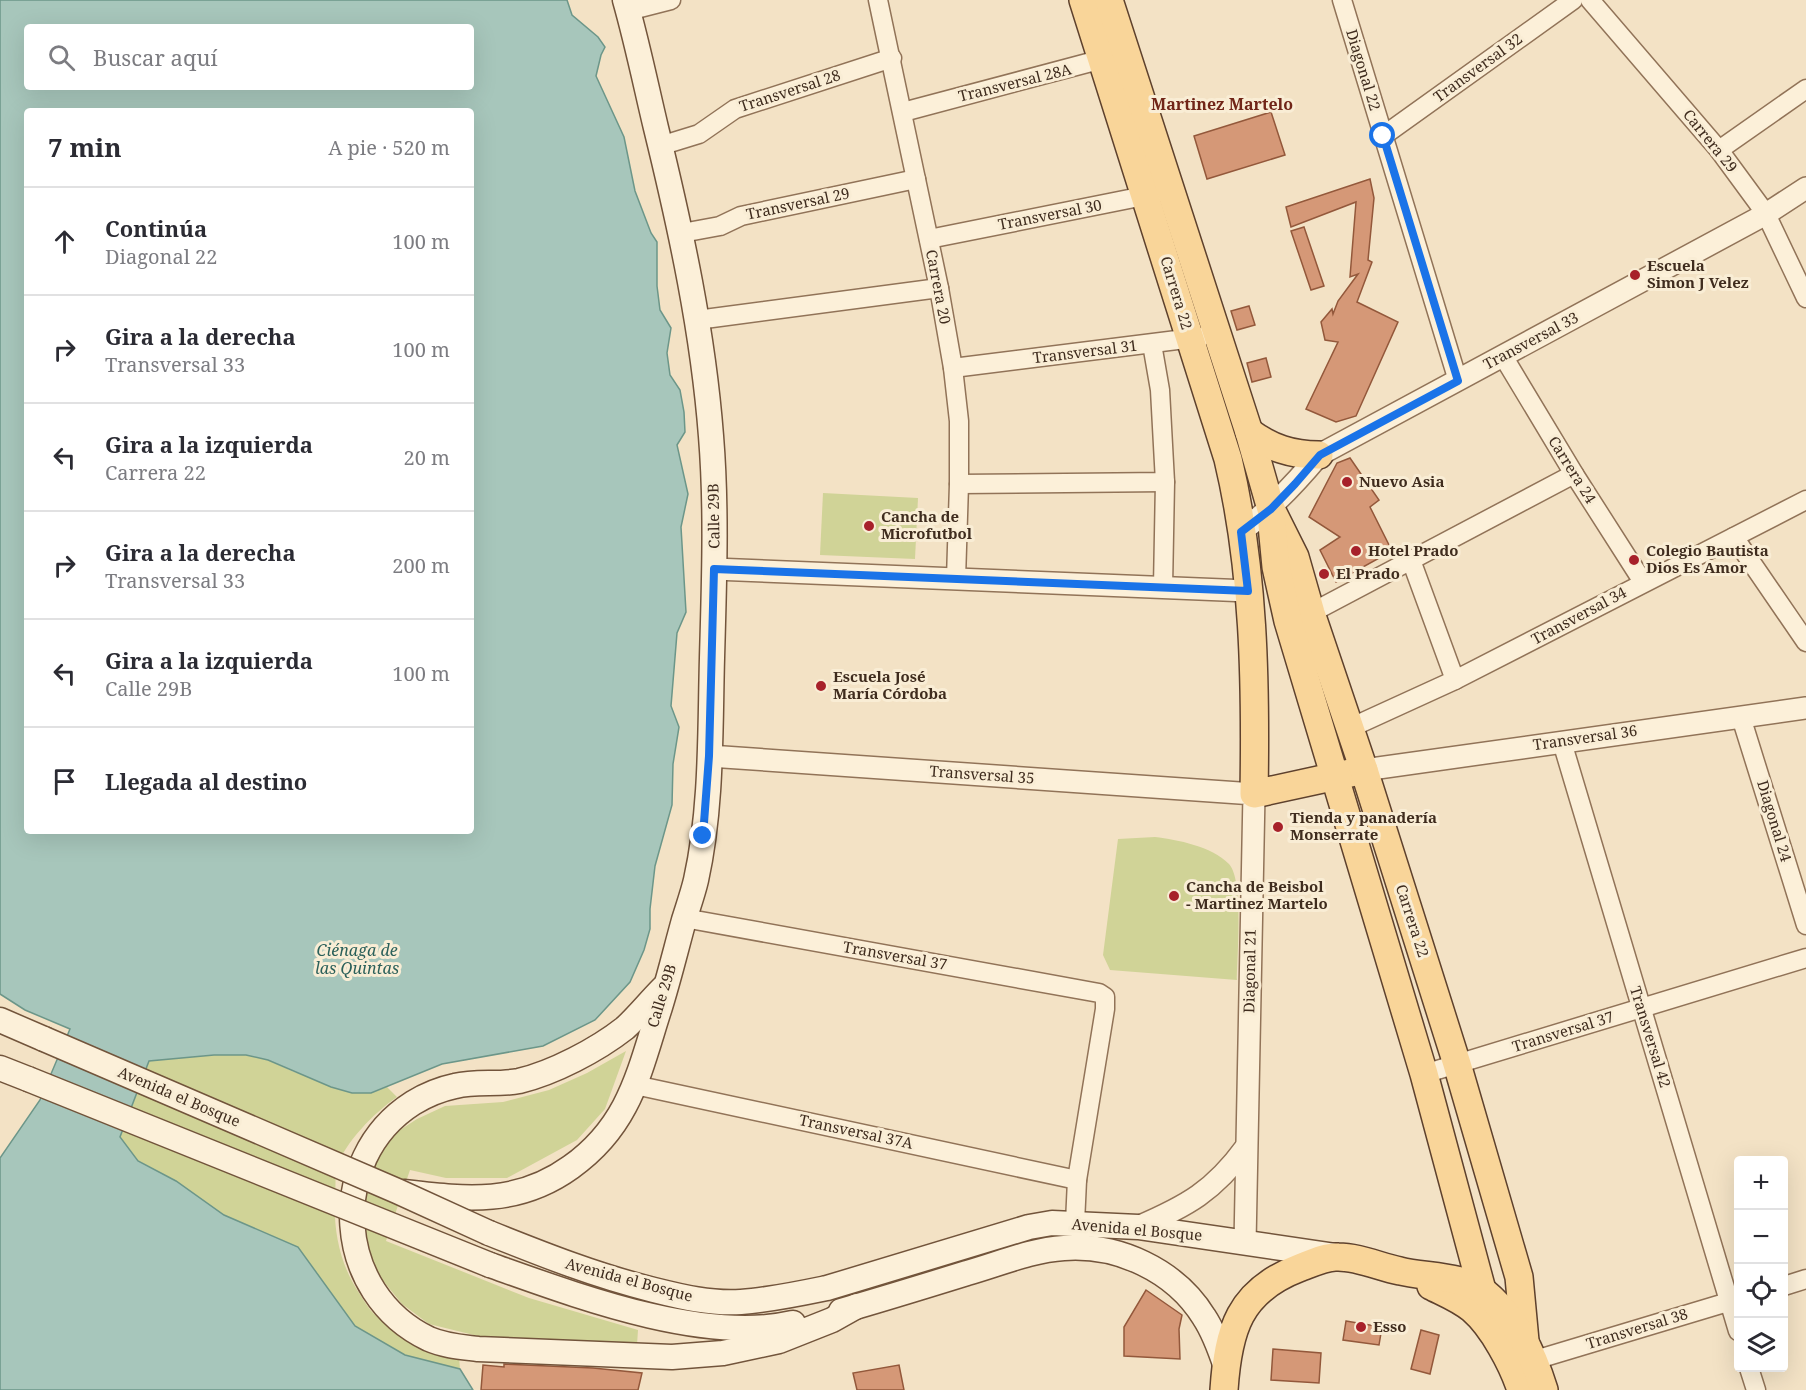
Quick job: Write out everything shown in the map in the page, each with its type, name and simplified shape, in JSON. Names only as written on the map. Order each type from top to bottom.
[{"type":"main road","name":"Carrera 22","points":[[1083,0],[1114,56],[1158,193],[1217,335],[1249,432],[1271,509],[1295,557],[1299,617],[1334,776],[1424,1074],[1482,1290]]},
{"type":"main road","name":"Carrera 22","points":[[1109,0],[1114,56]]},
{"type":"main road","name":"Calle 29B","points":[[397,1191],[464,1199],[518,1192],[568,1169],[590,1152],[609,1132],[624,1111],[635,1085],[667,984],[698,869],[709,756],[714,569],[714,473],[711,436],[697,320],[682,233],[626,6]]},
{"type":"main road","name":"Carrera 22","points":[[1158,193],[1190,339],[1228,459],[1238,503],[1248,591]]},
{"type":"main road","points":[[1249,432],[1264,443],[1282,451],[1300,455],[1320,455]]},
{"type":"main road","points":[[1248,591],[1299,617]]},
{"type":"main road","name":"Diagonal 21","points":[[1248,591],[1256,696],[1254,794]]},
{"type":"main road","name":"Carrera 22","points":[[1299,617],[1320,642],[1364,770],[1457,1064],[1519,1278],[1530,1350]]},
{"type":"main road","points":[[1254,794],[1364,770]]},
{"type":"main road","points":[[667,984],[625,1027],[593,1049],[567,1062],[519,1081],[457,1085],[435,1092],[413,1103],[394,1118],[367,1152],[353,1194],[351,1225],[355,1248],[363,1272],[378,1296],[411,1328],[430,1339],[448,1345],[478,1348],[672,1356],[723,1353],[778,1341],[832,1320],[857,1306]]},
{"type":"main road","name":"Avenida el Bosque","points":[[0,1020],[489,1233],[566,1264],[687,1298],[739,1302],[794,1296],[1029,1227],[1052,1223],[1137,1227],[1337,1256],[1369,1262],[1400,1272],[1455,1298],[1474,1310],[1507,1357],[1520,1387]]},
{"type":"main road","name":"Avenida el Bosque","points":[[0,1068],[490,1265],[567,1292],[678,1322],[760,1328],[798,1322],[1042,1251],[1085,1247],[1113,1252],[1140,1261],[1164,1275],[1186,1293],[1203,1315],[1217,1340],[1225,1378]]},
{"type":"main road","points":[[1225,1378],[1235,1324],[1247,1304],[1267,1284],[1286,1273],[1337,1256]]},
{"type":"main road","name":"Avenida el Bosque","points":[[1400,1272],[1452,1279],[1482,1290]]},
{"type":"main road","points":[[1482,1290],[1510,1319],[1530,1350],[1544,1390]]},
{"type":"street","points":[[626,6],[671,0]]},
{"type":"street","name":"Carrera 20","points":[[878,0],[903,111],[953,368],[959,421],[956,579]]},
{"type":"street","name":"Diagonal 22","points":[[1342,0],[1458,381]]},
{"type":"street","name":"Transversal 32","points":[[1383,136],[1573,0]]},
{"type":"street","name":"Carrera 29","points":[[1590,0],[1719,150],[1766,214],[1806,298]]},
{"type":"street","name":"Transversal 28A","points":[[903,111],[1114,56]]},
{"type":"street","name":"Transversal 28","points":[[660,146],[699,134],[735,109],[892,58]]},
{"type":"street","points":[[1719,150],[1806,89]]},
{"type":"street","name":"Transversal 29","points":[[682,233],[720,226],[741,216],[916,179]]},
{"type":"street","name":"Transversal 33","points":[[1241,532],[1271,509],[1320,455],[1766,214],[1806,188]]},
{"type":"street","name":"Transversal 30","points":[[929,239],[1158,193]]},
{"type":"street","points":[[697,320],[939,288]]},
{"type":"street","name":"Transversal 31","points":[[953,368],[1217,335]]},
{"type":"street","points":[[1152,344],[1160,390],[1165,482],[1163,587]]},
{"type":"street","name":"Carrera 24","points":[[1503,356],[1643,582]]},
{"type":"street","points":[[1299,617],[1574,474]]},
{"type":"street","points":[[959,484],[1165,482]]},
{"type":"street","name":"Transversal 34","points":[[1350,728],[1455,680],[1806,500]]},
{"type":"street","points":[[1734,537],[1806,642]]},
{"type":"street","points":[[1411,560],[1455,680]]},
{"type":"street","points":[[714,569],[1248,591]]},
{"type":"street","name":"Transversal 36","points":[[1364,770],[1806,708]]},
{"type":"street","name":"Diagonal 24","points":[[1742,717],[1806,925]]},
{"type":"street","name":"Transversal 42","points":[[1562,742],[1641,1008],[1734,1300]]},
{"type":"street","name":"Transversal 35","points":[[709,756],[1254,794]]},
{"type":"street","name":"Diagonal 21","points":[[1245,1243],[1254,794]]},
{"type":"street","name":"Transversal 37","points":[[684,918],[1099,993],[1105,997],[1105,1009],[1077,1180]]},
{"type":"street","name":"Transversal 37","points":[[1424,1074],[1806,958]]},
{"type":"street","name":"Transversal 37A","points":[[635,1085],[1077,1180]]},
{"type":"street","points":[[1137,1227],[1188,1204],[1210,1188],[1230,1169],[1246,1147]]},
{"type":"street","points":[[1075,1223],[1077,1180]]},
{"type":"street","points":[[1788,1285],[1806,1279]]},
{"type":"street","name":"Transversal 38","points":[[1530,1350],[1734,1300]]},
{"type":"street","points":[[1750,1372],[1756,1390]]},
{"type":"green space","name":"Cancha de Microfutbol","points":[[823,493],[918,498],[915,559],[820,555]]},
{"type":"green space","name":"Cancha de Beisbol - Martinez Martelo","points":[[1155,837],[1204,848],[1229,864],[1237,886],[1237,980],[1110,970],[1103,955],[1118,839]]},
{"type":"green space","points":[[626,1051],[605,1109],[577,1140],[507,1178],[446,1178],[410,1170],[386,1241],[529,1298],[638,1330],[637,1345],[486,1338],[429,1324],[402,1304],[380,1277],[362,1235],[360,1199],[376,1157],[397,1132],[417,1119],[445,1106],[503,1102],[549,1090],[587,1073]]},
{"type":"green space","points":[[214,1055],[246,1055],[268,1060],[294,1072],[371,1093],[387,1087],[397,1097],[361,1129],[346,1149],[336,1169],[335,1220],[339,1246],[353,1284],[374,1314],[404,1335],[459,1357],[460,1369],[405,1355],[355,1326],[298,1247],[224,1215],[176,1181],[138,1161],[120,1137],[149,1061]]},
{"type":"water","name":"Ciénaga de las Quintas","points":[[0,0],[567,0],[572,15],[598,37],[605,47],[596,76],[624,137],[635,191],[651,233],[657,242],[657,286],[660,310],[671,328],[667,353],[670,375],[680,390],[684,412],[685,432],[677,445],[688,494],[681,527],[686,612],[677,633],[671,706],[679,727],[673,764],[672,805],[655,866],[650,929],[644,950],[630,982],[595,1020],[543,1046],[442,1064],[371,1093],[352,1093],[331,1087],[268,1060],[246,1055],[214,1055],[149,1061],[120,1137],[138,1161],[176,1181],[224,1215],[298,1247],[355,1326],[405,1355],[460,1369],[473,1390],[0,1390],[0,1158],[40,1100],[70,1029],[25,1010],[0,994]]},
{"type":"building","points":[[1271,112],[1285,155],[1207,179],[1194,136]]},
{"type":"building","points":[[1370,179],[1374,198],[1368,260],[1372,262],[1357,302],[1398,322],[1356,416],[1336,422],[1306,409],[1338,342],[1325,340],[1321,322],[1332,309],[1333,314],[1338,301],[1358,274],[1350,277],[1356,202],[1291,227],[1286,207]]},
{"type":"building","points":[[1304,227],[1324,286],[1311,290],[1291,231]]},
{"type":"building","points":[[1249,306],[1255,325],[1237,330],[1231,311]]},
{"type":"building","points":[[1266,358],[1271,377],[1252,382],[1247,363]]},
{"type":"building","points":[[1350,458],[1379,500],[1370,507],[1392,551],[1336,582],[1320,550],[1340,537],[1309,517],[1337,463]]},
{"type":"building","points":[[1146,1290],[1182,1315],[1179,1329],[1180,1359],[1124,1356],[1124,1327]]},
{"type":"building","points":[[1346,1321],[1382,1327],[1379,1345],[1343,1340]]},
{"type":"building","points":[[1421,1330],[1439,1335],[1430,1374],[1411,1369]]},
{"type":"building","points":[[1273,1349],[1321,1353],[1319,1383],[1271,1380]]},
{"type":"building","points":[[504,1364],[593,1368],[642,1373],[638,1390],[481,1390],[483,1365],[504,1367]]},
{"type":"building","points":[[899,1365],[904,1390],[857,1390],[853,1373]]},
{"type":"place","name":"Escuela Simon J Velez","points":[[1635,275]]},
{"type":"place","name":"Nuevo Asia","points":[[1347,482]]},
{"type":"place","name":"Cancha de Microfutbol","points":[[869,526]]},
{"type":"place","name":"Hotel Prado","points":[[1356,551]]},
{"type":"place","name":"Colegio Bautista Dios Es Amor","points":[[1634,560]]},
{"type":"place","name":"El Prado","points":[[1324,574]]},
{"type":"place","name":"Escuela José María Córdoba","points":[[821,686]]},
{"type":"place","name":"Tienda y panadería Monserrate","points":[[1278,827]]},
{"type":"place","name":"Cancha de Beisbol - Martinez Martelo","points":[[1174,896]]},
{"type":"place","name":"Esso","points":[[1361,1327]]},
{"type":"district","name":"Martinez Martelo","points":[[1222,104]]},
{"type":"route","points":[[703,836],[709,756],[714,569],[1248,591],[1241,532],[1271,509],[1320,455],[1458,381],[1383,136]]}]
